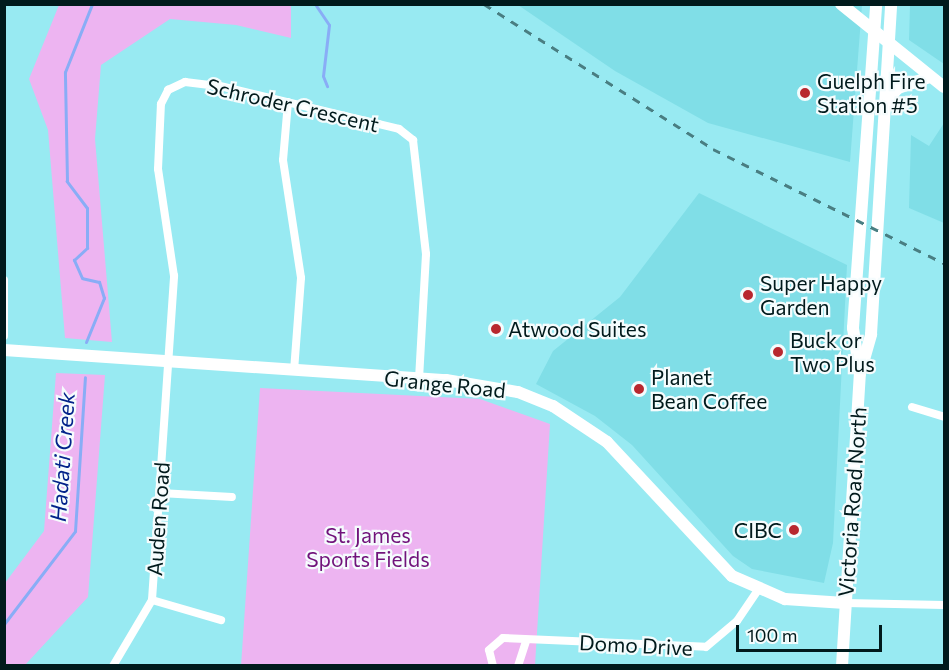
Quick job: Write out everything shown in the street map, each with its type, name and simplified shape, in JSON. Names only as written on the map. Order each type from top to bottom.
[{"type":"main road","points":[[841,4],[888,47],[945,87]]},
{"type":"main road","name":"Victoria Road North","points":[[860,374],[853,328],[876,4]]},
{"type":"main road","name":"Victoria Road North","points":[[842,666],[860,374],[871,334],[891,4]]},
{"type":"main road","points":[[885,103],[898,88],[930,77]]},
{"type":"main road","name":"Grange Road","points":[[4,350],[419,379],[518,392],[574,418],[625,458],[711,557],[757,591],[845,603]]},
{"type":"street","name":"Schroder Crescent","points":[[168,361],[174,276],[158,169],[164,96],[185,82],[288,102],[399,129],[413,140],[426,254],[419,379]]},
{"type":"street","points":[[288,102],[283,160],[301,278],[294,371]]},
{"type":"street","points":[[4,280],[4,336]]},
{"type":"street","name":"Auden Road","points":[[113,666],[152,600],[168,361]]},
{"type":"street","points":[[912,407],[945,417]]},
{"type":"street","points":[[160,493],[232,497]]},
{"type":"street","name":"Domo Drive","points":[[493,666],[489,652],[497,639],[706,647],[737,621],[757,591]]},
{"type":"street","points":[[152,600],[221,620]]},
{"type":"street","points":[[845,603],[945,605]]},
{"type":"street","points":[[518,666],[526,641]]},
{"type":"shaded area","points":[[518,5],[862,5],[850,162],[708,123],[615,71]]},
{"type":"shaded area","points":[[910,5],[944,5],[944,64],[909,40]]},
{"type":"shaded area","points":[[944,123],[944,223],[909,208],[911,135],[929,146]]},
{"type":"shaded area","points":[[699,193],[847,265],[833,543],[824,583],[752,569],[733,556],[632,445],[595,416],[536,384],[553,351],[620,297]]},
{"type":"green space","points":[[59,5],[291,6],[291,38],[236,25],[170,19],[101,65],[95,139],[112,342],[65,338],[48,130],[29,79]]},
{"type":"green space","points":[[56,373],[105,375],[88,597],[25,665],[5,665],[5,583],[44,531]]},
{"type":"green space","name":"St. James Sports Fields","points":[[260,388],[480,399],[550,424],[535,665],[241,666]]},
{"type":"waterway","name":"Hadati Creek","points":[[86,342],[104,298],[99,282],[82,278],[74,260],[87,248],[87,208],[67,181],[65,72],[92,4]]},
{"type":"waterway","points":[[315,4],[329,25],[323,76],[327,86]]},
{"type":"waterway","name":"Hadati Creek","points":[[4,624],[75,531],[85,377]]},
{"type":"railway","points":[[484,4],[713,149],[944,263]]},
{"type":"place","name":"Guelph Fire Station #5","points":[[805,93]]},
{"type":"place","name":"Super Happy Garden","points":[[748,295]]},
{"type":"place","name":"Atwood Suites","points":[[496,329]]},
{"type":"place","name":"Buck or Two Plus","points":[[778,352]]},
{"type":"place","name":"Planet Bean Coffee","points":[[639,389]]},
{"type":"place","name":"CIBC","points":[[794,530]]}]
